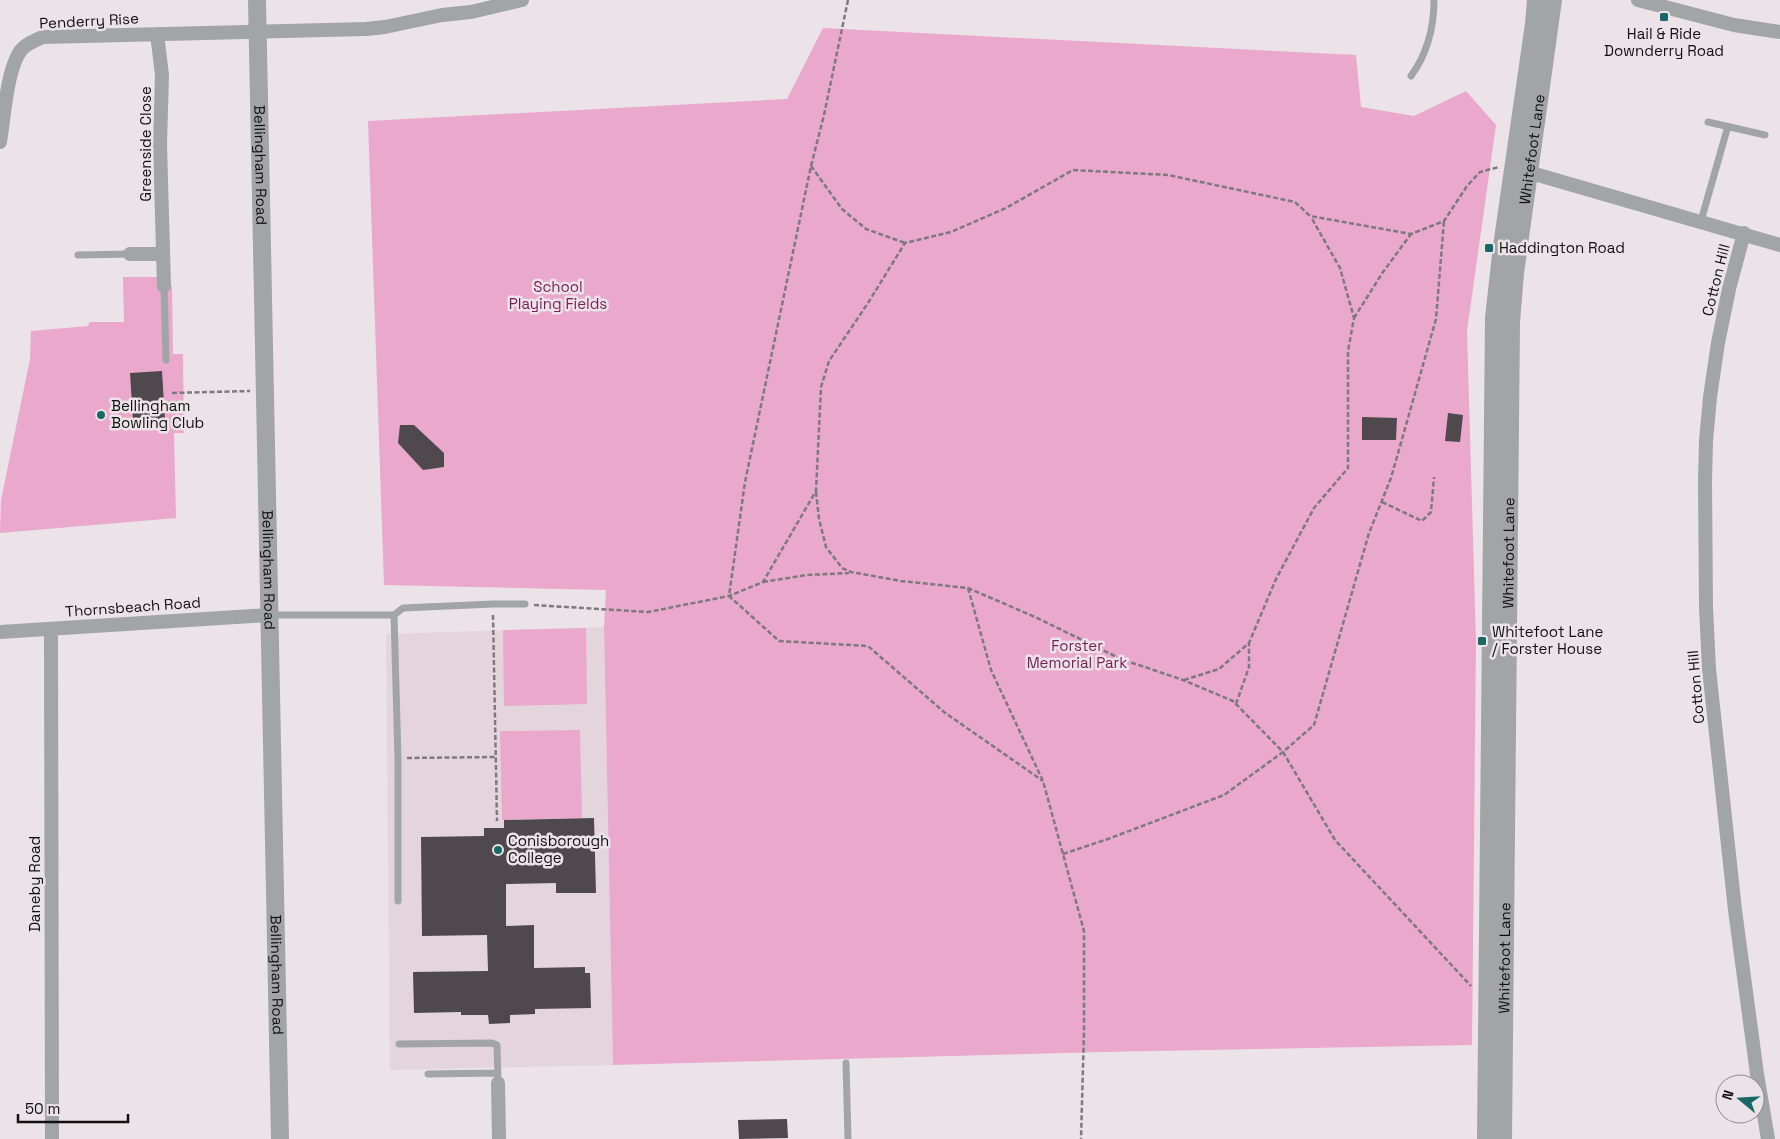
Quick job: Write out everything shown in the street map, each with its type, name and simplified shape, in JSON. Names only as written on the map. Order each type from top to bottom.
[{"type":"street","name":"Bellingham Road","points":[[257,0],[280,1139]]},
{"type":"street","name":"Penderry Rise","points":[[0,142],[11,73],[16,59],[23,48],[43,37],[366,29],[442,15],[471,6],[522,0]]},
{"type":"street","name":"Whitefoot Lane","points":[[1503,1139],[1494,318],[1536,0]]},
{"type":"street","name":"Whitefoot Lane","points":[[1514,169],[1553,0]]},
{"type":"street","points":[[1638,0],[1676,11],[1780,32]]},
{"type":"street","name":"Greenside Close","points":[[157,34],[162,75],[160,144],[164,286]]},
{"type":"street","points":[[1514,169],[1744,233],[1780,245]]},
{"type":"street","name":"Cotton Hill","points":[[1744,233],[1729,289],[1718,342],[1710,397],[1705,481],[1706,607],[1709,668],[1735,910],[1757,1074],[1768,1139]]},
{"type":"street","points":[[130,254],[163,254]]},
{"type":"street","name":"Thornsbeach Road","points":[[0,632],[269,615]]},
{"type":"street","name":"Daneby Road","points":[[51,629],[52,1139]]},
{"type":"street","name":"Whitefoot Lane","points":[[1486,1139],[1498,804]]},
{"type":"street","points":[[498,1078],[499,1139]]},
{"type":"lane","points":[[1411,76],[1421,62],[1430,38],[1434,19],[1434,0]]},
{"type":"lane","points":[[1708,122],[1765,135]]},
{"type":"lane","points":[[1701,221],[1728,126]]},
{"type":"lane","points":[[78,256],[130,254]]},
{"type":"lane","points":[[164,286],[166,360]]},
{"type":"lane","points":[[269,615],[394,615],[403,608],[525,604]]},
{"type":"lane","points":[[394,615],[398,759],[398,901]]},
{"type":"lane","points":[[399,1044],[492,1043],[498,1045],[498,1078],[428,1074]]},
{"type":"lane","points":[[846,1063],[848,1139]]},
{"type":"path","points":[[729,596],[745,482],[848,0]]},
{"type":"path","points":[[811,166],[842,209],[866,229],[905,243],[951,232],[1006,208],[1073,170],[1168,175],[1295,202],[1310,216],[1340,268],[1354,318]]},
{"type":"path","points":[[1063,854],[1108,839],[1224,794],[1283,752],[1314,725],[1369,533],[1391,478],[1436,319],[1444,221],[1467,186],[1480,172],[1514,169]]},
{"type":"path","points":[[1310,216],[1411,234],[1444,221]]},
{"type":"path","points":[[1236,704],[1249,667],[1249,643],[1276,579],[1314,508],[1348,468],[1348,352],[1354,318],[1383,272],[1411,234]]},
{"type":"path","points":[[905,243],[830,361],[821,387],[816,491],[819,519],[826,547],[842,568],[851,572],[901,581],[968,588],[1035,617],[1121,659],[1183,680],[1233,700],[1283,752],[1335,840],[1476,991]]},
{"type":"path","points":[[172,393],[264,391]]},
{"type":"path","points":[[1382,502],[1422,521],[1431,512],[1434,477]]},
{"type":"path","points":[[763,582],[816,491]]},
{"type":"path","points":[[525,604],[648,612],[729,596],[763,582],[807,575],[851,572]]},
{"type":"path","points":[[968,588],[992,670],[1043,781],[1084,931],[1081,1139]]},
{"type":"path","points":[[729,596],[780,641],[868,646],[944,712],[1043,781]]},
{"type":"path","points":[[492,604],[496,821]]},
{"type":"path","points":[[1183,680],[1219,669],[1249,643]]},
{"type":"path","points":[[398,759],[495,757]]},
{"type":"shaded area","name":"Conisborough College","points":[[604,627],[613,1065],[390,1070],[386,634]]},
{"type":"green space","name":"Forster Memorial Park","points":[[823,28],[1356,55],[1361,107],[1414,116],[1466,91],[1496,125],[1467,331],[1476,642],[1472,1045],[1102,1052],[613,1065],[604,627],[606,590],[384,585],[368,121],[787,99]]},
{"type":"green space","name":"Bellingham Bowling Club","points":[[123,277],[158,277],[158,286],[172,286],[173,354],[183,354],[184,433],[174,433],[176,518],[0,533],[1,500],[30,359],[31,331],[88,326],[90,322],[124,322]]},
{"type":"green space","points":[[586,628],[587,704],[504,706],[503,630]]},
{"type":"green space","points":[[580,730],[582,818],[502,820],[500,731]]},
{"type":"building","points":[[162,371],[165,420],[133,421],[130,373]]},
{"type":"building","points":[[1448,413],[1463,415],[1460,442],[1445,441]]},
{"type":"building","points":[[1362,417],[1397,418],[1396,440],[1362,440]]},
{"type":"building","points":[[400,425],[414,425],[444,453],[444,467],[423,470],[398,443]]},
{"type":"building","points":[[594,818],[596,893],[556,893],[556,883],[506,884],[506,926],[534,925],[534,968],[585,967],[585,973],[590,973],[591,1008],[535,1009],[535,1014],[510,1015],[510,1023],[489,1024],[488,1015],[461,1015],[461,1012],[414,1013],[413,972],[488,971],[487,935],[422,936],[421,837],[484,836],[484,828],[504,828],[504,820]]},
{"type":"building","points":[[787,1119],[788,1138],[739,1139],[738,1120]]},
{"type":"place","name":"Hail & Ride Downderry Road","points":[[1664,17]]},
{"type":"place","name":"Haddington Road","points":[[1489,248]]},
{"type":"place","name":"Bellingham Bowling Club","points":[[101,415]]},
{"type":"place","name":"Whitefoot Lane / Forster House","points":[[1482,641]]},
{"type":"place","name":"Conisborough College","points":[[498,850]]},
{"type":"park label","name":"School Playing Fields","points":[[558,296]]}]
